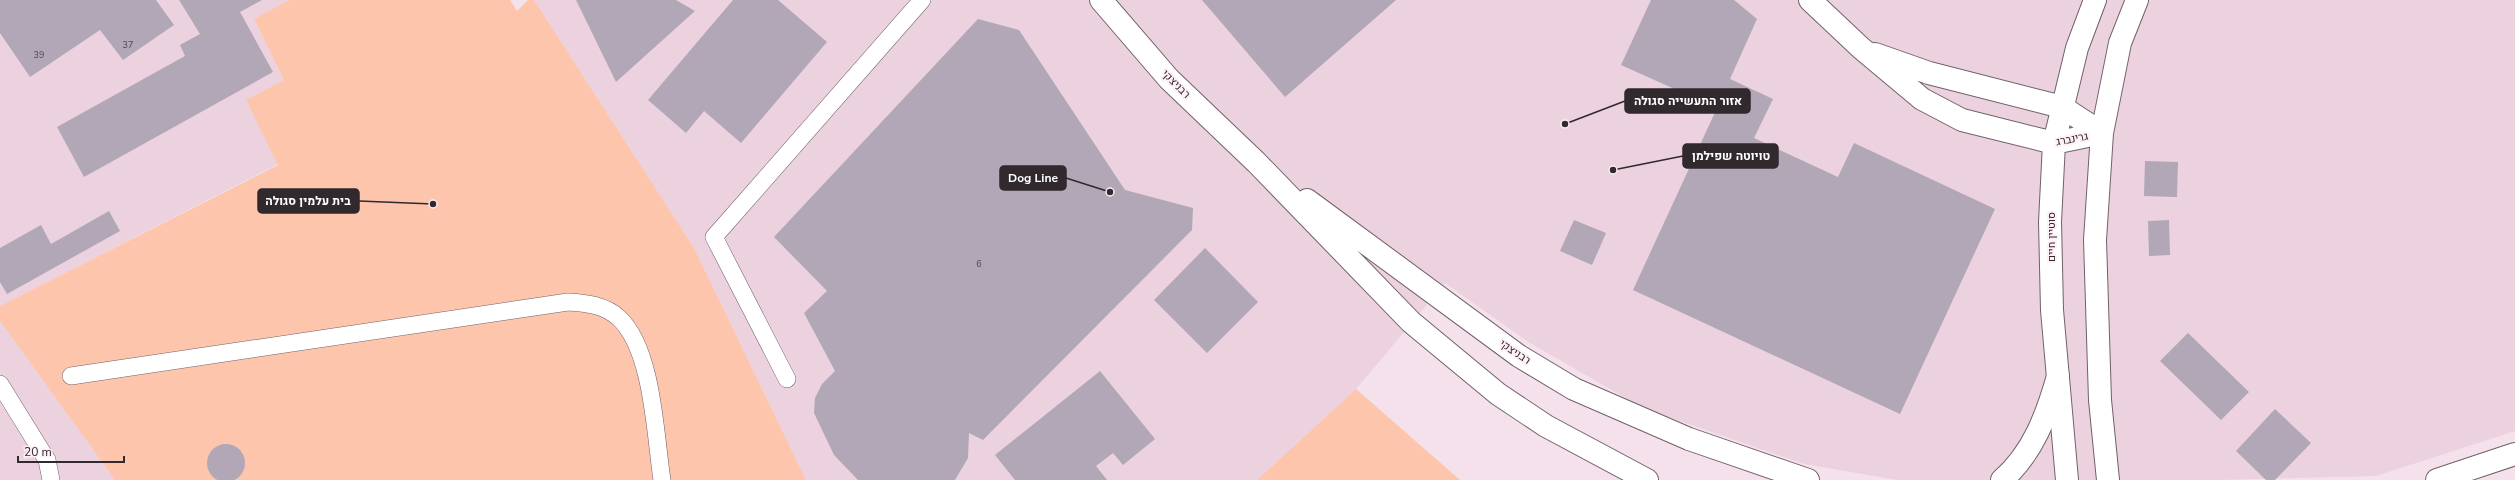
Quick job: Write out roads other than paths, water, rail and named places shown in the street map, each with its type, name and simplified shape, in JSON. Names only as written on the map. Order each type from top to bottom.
[{"type":"street","name":"רבניצקי","points":[[1101,0],[1170,79],[1257,162],[1411,322],[1487,384],[1546,426],[1646,480]]},
{"type":"street","name":"גרינברג","points":[[1810,0],[1861,48],[1922,99],[1962,120],[2054,144],[2102,132]]},
{"type":"street","name":"סוטיין חיים","points":[[2067,480],[2052,310],[2050,222],[2054,144],[2062,107],[2078,48],[2095,0]]},
{"type":"street","points":[[2108,480],[2100,400],[2096,240],[2102,132],[2120,43],[2137,0]]},
{"type":"street","name":"גרינברג","points":[[1861,48],[1929,73],[2062,107],[2102,132]]},
{"type":"street","name":"רבניצקי","points":[[1257,162],[1519,356],[1574,389],[1689,439],[1808,480]]},
{"type":"street","points":[[2002,480],[2017,467],[2036,438],[2050,404],[2058,376]]},
{"type":"street","points":[[2437,480],[2515,454]]},
{"type":"lane","points":[[787,379],[714,237],[922,0]]},
{"type":"lane","points":[[72,376],[568,302],[593,304],[618,317],[634,336],[645,365],[662,480]]},
{"type":"lane","points":[[0,384],[47,460],[51,480]]},
{"type":"place","name":"אזור התעשייה סגולה","points":[[1565,124]]},
{"type":"place","name":"טויוטה שפילמן","points":[[1613,170]]},
{"type":"place","name":"Dog Line","points":[[1110,192]]},
{"type":"place","name":"בית עלמין סגולה","points":[[433,204]]}]
